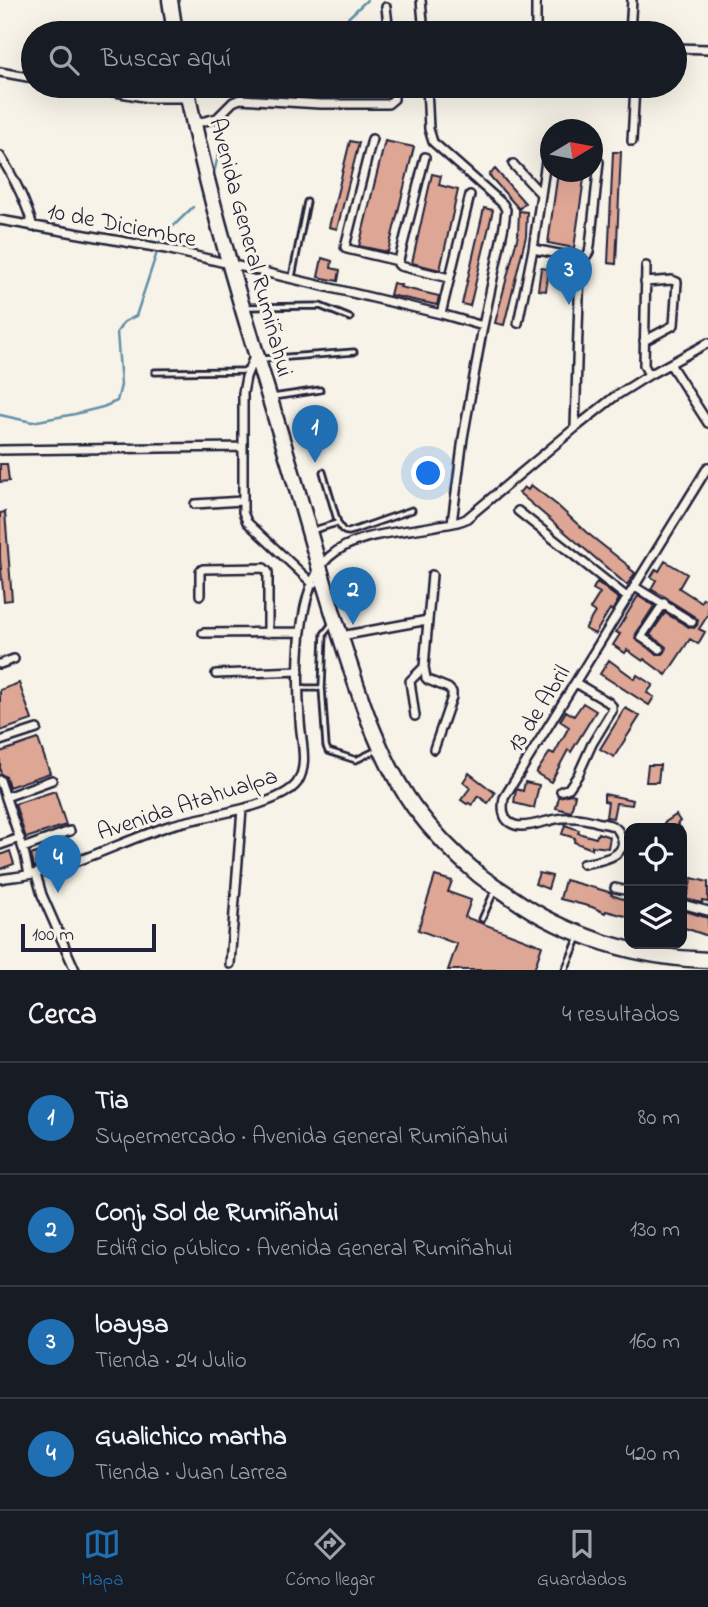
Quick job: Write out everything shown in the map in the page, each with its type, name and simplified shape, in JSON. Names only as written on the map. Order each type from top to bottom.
[{"type":"highway","points":[[170,0],[173,21]]},
{"type":"highway","name":"Avenida General Rumiñahui","points":[[188,98],[254,361],[269,397],[362,705],[396,778],[435,832],[480,876],[530,911],[580,934],[638,953],[708,960]]},
{"type":"street","points":[[421,0],[423,21]]},
{"type":"street","points":[[536,0],[536,21]]},
{"type":"street","points":[[631,21],[632,0]]},
{"type":"street","points":[[386,8],[388,21]]},
{"type":"street","points":[[687,48],[708,49]]},
{"type":"street","points":[[0,72],[21,76]]},
{"type":"street","points":[[193,124],[217,118],[233,102],[240,99],[320,104],[388,104],[394,98]]},
{"type":"street","points":[[428,98],[429,129],[433,142],[498,198],[506,210],[482,326],[452,523]]},
{"type":"street","points":[[632,141],[634,98]]},
{"type":"street","points":[[372,139],[345,247],[398,261]]},
{"type":"street","points":[[0,156],[20,192],[33,227]]},
{"type":"street","points":[[425,157],[398,264],[449,278]]},
{"type":"street","points":[[513,164],[541,194]]},
{"type":"street","points":[[518,323],[543,182]]},
{"type":"street","points":[[575,428],[580,265],[589,252],[597,182]]},
{"type":"street","points":[[441,314],[470,195]]},
{"type":"street","name":"10 de Diciembre","points":[[0,220],[166,249],[482,326]]},
{"type":"street","points":[[533,249],[564,255],[580,265]]},
{"type":"street","points":[[646,266],[644,365],[649,375]]},
{"type":"street","points":[[644,341],[674,325],[677,282],[645,282]]},
{"type":"street","name":"Avenida Atahualpa","points":[[0,879],[32,874],[70,863],[171,825],[242,809],[284,795],[299,780],[304,756],[300,724],[299,671],[305,605],[314,578],[331,555],[365,538],[466,519],[614,397],[708,343]]},
{"type":"street","points":[[254,361],[243,393],[243,512],[247,522],[313,584]]},
{"type":"street","points":[[670,364],[708,424]]},
{"type":"street","points":[[0,450],[242,447]]},
{"type":"street","name":"13 de Abril","points":[[583,864],[611,858],[620,849],[622,842],[619,832],[613,826],[564,818],[522,826],[513,825],[507,821],[502,811],[504,798],[708,467]]},
{"type":"street","points":[[195,504],[242,501]]},
{"type":"street","points":[[518,511],[628,598]]},
{"type":"street","points":[[200,595],[200,571],[203,569],[267,569],[268,633]]},
{"type":"street","points":[[432,575],[424,667],[428,680],[452,692],[434,749]]},
{"type":"street","points":[[635,586],[692,622]]},
{"type":"street","points":[[660,649],[641,637],[664,603]]},
{"type":"street","points":[[340,636],[428,620]]},
{"type":"street","points":[[203,633],[301,632]]},
{"type":"street","points":[[0,664],[14,659]]},
{"type":"street","points":[[415,716],[410,681],[424,667]]},
{"type":"street","points":[[216,674],[299,671]]},
{"type":"street","points":[[561,791],[569,788],[578,775],[612,706],[576,683]]},
{"type":"street","points":[[0,741],[37,729]]},
{"type":"street","points":[[0,780],[32,874],[75,970]]},
{"type":"street","points":[[6,797],[52,780]]},
{"type":"street","points":[[230,964],[242,809]]},
{"type":"street","points":[[23,848],[70,831]]},
{"type":"street","points":[[0,845],[19,838]]},
{"type":"street","points":[[615,888],[624,890]]},
{"type":"street","points":[[687,905],[708,911]]},
{"type":"lane","points":[[292,279],[307,202]]},
{"type":"lane","points":[[242,307],[320,306],[350,318]]},
{"type":"lane","points":[[155,372],[354,352]]},
{"type":"lane","points":[[269,397],[320,390]]},
{"type":"lane","points":[[323,472],[342,530],[349,532],[412,510]]},
{"type":"lane","points":[[309,532],[338,523]]},
{"type":"lane","points":[[335,621],[324,634],[322,688],[326,746],[329,753],[356,760],[381,748]]},
{"type":"lane","points":[[299,688],[322,688]]},
{"type":"lane","points":[[481,919],[496,887]]},
{"type":"lane","points":[[565,970],[580,934]]},
{"type":"building","points":[[350,141],[359,143],[337,229],[329,227]]},
{"type":"building","points":[[385,141],[414,147],[388,252],[359,246]]},
{"type":"building","points":[[613,152],[621,152],[616,264],[608,263]]},
{"type":"building","points":[[495,169],[525,203],[519,209],[489,175]]},
{"type":"building","points":[[432,174],[441,176],[439,185],[458,190],[440,270],[412,263]]},
{"type":"building","points":[[557,182],[584,182],[574,248],[548,243]]},
{"type":"building","points":[[484,208],[493,210],[470,306],[462,304]]},
{"type":"building","points":[[519,211],[527,212],[526,236],[504,325],[495,323],[518,235]]},
{"type":"building","points":[[322,258],[332,261],[331,268],[340,270],[338,281],[318,277]]},
{"type":"building","points":[[541,268],[549,269],[546,291],[538,290]]},
{"type":"building","points":[[393,283],[439,296],[437,305],[390,295]]},
{"type":"building","points":[[0,464],[7,464],[9,481],[0,482]]},
{"type":"building","points":[[531,485],[630,567],[635,573],[627,585],[519,493],[524,487],[528,490]]},
{"type":"building","points":[[5,512],[12,600],[4,601],[0,513]]},
{"type":"building","points":[[665,561],[687,574],[679,588],[701,602],[703,598],[708,601],[708,615],[699,629],[705,632],[698,644],[690,639],[666,675],[644,659],[643,661],[627,650],[625,653],[613,645],[620,634],[616,632],[638,596],[654,606],[635,639],[657,654],[663,654],[666,647],[650,635],[665,613],[689,627],[694,628],[697,625],[698,620],[695,617],[651,589],[656,580],[651,577]]},
{"type":"building","points":[[597,582],[619,599],[595,634],[585,629],[595,612],[590,609],[600,593],[593,589]]},
{"type":"building","points":[[609,660],[635,679],[637,675],[653,685],[647,693],[654,697],[649,705],[600,674]]},
{"type":"building","points":[[19,683],[32,720],[0,731],[0,690]]},
{"type":"building","points":[[583,703],[596,711],[571,752],[568,750],[551,782],[536,773],[550,752],[554,754],[569,727],[560,721],[566,711],[574,716]]},
{"type":"building","points":[[625,708],[640,716],[614,757],[600,749]]},
{"type":"building","points":[[38,739],[50,773],[9,787],[6,777],[1,774],[0,752]]},
{"type":"building","points":[[648,765],[660,765],[658,782],[646,782]]},
{"type":"building","points":[[469,773],[495,793],[488,803],[478,796],[472,805],[461,800],[470,788],[463,782]]},
{"type":"building","points":[[525,782],[539,785],[534,808],[514,803],[516,789],[523,791]]},
{"type":"building","points":[[55,791],[66,825],[26,838],[15,804]]},
{"type":"building","points":[[604,794],[633,800],[632,805],[616,803],[613,818],[606,817],[608,802],[604,801]]},
{"type":"building","points":[[575,795],[571,812],[556,808],[559,797]]},
{"type":"building","points":[[676,815],[680,821],[678,823],[664,823]]},
{"type":"building","points":[[565,825],[579,830],[578,833],[596,838],[598,833],[610,837],[608,848],[592,846],[592,849],[574,842],[575,838],[562,834]]},
{"type":"building","points":[[72,841],[76,853],[34,867],[31,855]]},
{"type":"building","points":[[10,851],[14,864],[0,869],[0,855]]},
{"type":"building","points":[[539,873],[552,876],[548,889],[535,884]]},
{"type":"building","points":[[435,876],[452,881],[448,892],[471,900],[465,917],[542,946],[534,970],[448,970],[457,944],[418,930]]},
{"type":"building","points":[[692,878],[708,882],[708,902],[687,899]]},
{"type":"building","points":[[565,880],[612,893],[611,895],[624,899],[624,916],[606,911],[605,913],[560,899]]},
{"type":"building","points":[[687,912],[708,918],[708,936],[687,929]]},
{"type":"waterway","points":[[345,21],[367,0]]},
{"type":"waterway","points":[[211,177],[223,134]]},
{"type":"waterway","points":[[0,415],[32,422],[75,414],[117,401],[121,385],[117,332],[124,322],[136,316],[162,237],[193,207]]},
{"type":"place","name":"loaysa","points":[[569,305]]},
{"type":"place","name":"Tia","points":[[315,463]]},
{"type":"place","name":"Conj. Sol de Rumiñahui","points":[[353,625]]},
{"type":"place","name":"Gualichico martha","points":[[58,893]]}]
